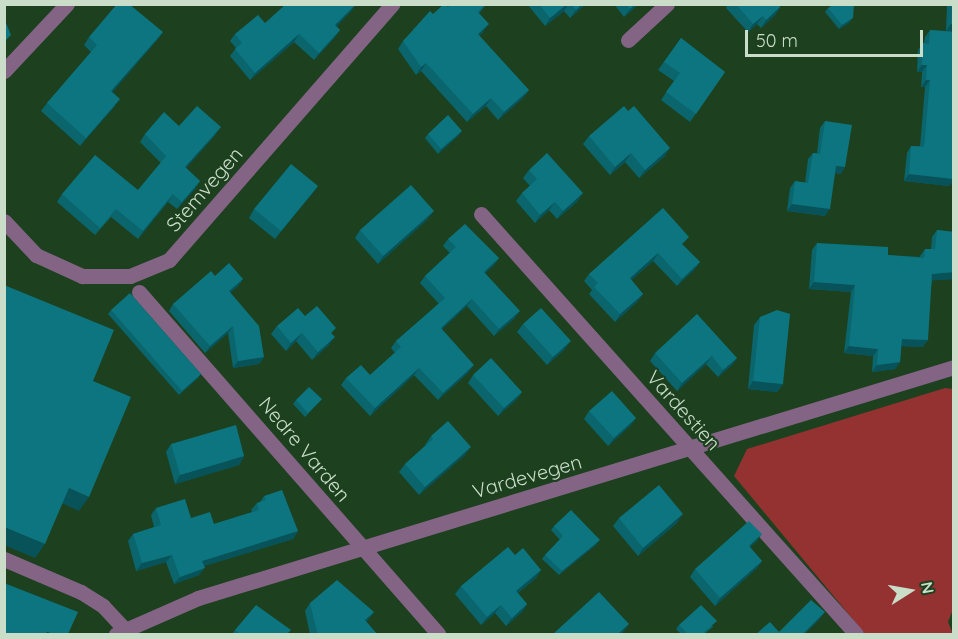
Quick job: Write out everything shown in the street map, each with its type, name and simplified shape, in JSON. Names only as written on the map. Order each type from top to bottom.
[{"type":"street","points":[[4,71],[67,4]]},
{"type":"street","name":"Stemvegen","points":[[4,221],[36,255],[82,276],[130,276],[169,260],[392,4]]},
{"type":"street","points":[[628,40],[667,4]]},
{"type":"street","name":"Vardestien","points":[[481,214],[856,634]]},
{"type":"street","name":"Nedre Varden","points":[[139,292],[361,550],[438,634]]},
{"type":"street","name":"Vardevegen","points":[[123,633],[198,598],[361,550],[689,446],[954,368]]},
{"type":"street","points":[[4,559],[81,592],[103,606],[123,633]]},
{"type":"shaded area","points":[[945,388],[953,389],[954,607],[948,622],[953,634],[865,634],[734,476],[747,449]]},
{"type":"building","points":[[117,4],[129,4],[163,32],[111,91],[120,99],[86,138],[47,103],[97,45],[89,37]]},
{"type":"building","points":[[286,4],[356,4],[335,25],[340,30],[319,53],[299,34],[255,73],[235,49],[242,43],[235,34],[258,15],[265,23]]},
{"type":"building","points":[[444,4],[448,7],[450,4],[485,4],[478,12],[489,24],[478,34],[529,90],[504,112],[491,98],[473,114],[426,63],[421,67],[403,41],[430,11],[433,14]]},
{"type":"building","points":[[539,4],[567,4],[550,18]]},
{"type":"building","points":[[571,4],[582,4],[576,10]]},
{"type":"building","points":[[736,4],[778,4],[780,7],[766,20],[763,16],[753,24]]},
{"type":"building","points":[[834,4],[854,4],[853,18],[842,25],[828,8]]},
{"type":"building","points":[[952,4],[954,4],[954,24],[951,24]]},
{"type":"building","points":[[4,18],[11,35],[4,42]]},
{"type":"building","points":[[930,30],[954,32],[954,179],[909,174],[911,146],[924,147],[930,80],[926,80],[927,65],[922,65],[923,43],[929,44]]},
{"type":"building","points":[[681,38],[725,72],[696,114],[666,92],[680,73],[664,62]]},
{"type":"building","points":[[197,106],[221,127],[185,167],[200,181],[182,202],[173,194],[143,231],[116,209],[100,228],[62,194],[95,155],[138,190],[166,156],[145,134],[164,112],[179,126]]},
{"type":"building","points":[[624,106],[628,111],[634,106],[670,148],[645,170],[631,153],[615,167],[589,136]]},
{"type":"building","points":[[448,115],[462,131],[441,149],[428,134]]},
{"type":"building","points":[[825,121],[852,125],[845,167],[836,166],[830,209],[792,204],[795,181],[808,183],[813,153],[820,154]]},
{"type":"building","points":[[547,153],[583,193],[563,211],[555,202],[540,215],[522,193],[537,179],[529,170]]},
{"type":"building","points":[[291,164],[318,186],[281,231],[254,209]]},
{"type":"building","points":[[411,185],[434,211],[383,256],[360,230]]},
{"type":"building","points":[[663,208],[689,237],[682,244],[700,262],[682,279],[658,253],[630,278],[643,294],[620,314],[594,287],[598,283],[589,274]]},
{"type":"building","points":[[465,224],[499,258],[484,272],[520,311],[499,329],[472,299],[441,328],[474,365],[443,393],[419,368],[375,408],[346,378],[361,365],[370,375],[401,347],[396,341],[445,298],[425,276],[456,247],[448,239]]},
{"type":"building","points":[[937,230],[954,232],[954,272],[932,274],[928,340],[902,339],[900,362],[877,365],[878,349],[849,346],[855,285],[814,282],[817,243],[888,247],[888,255],[924,258],[925,249],[935,249]]},
{"type":"building","points":[[229,263],[243,279],[229,291],[259,326],[264,357],[238,361],[233,326],[210,346],[173,304],[211,271],[215,276]]},
{"type":"building","points":[[4,285],[114,330],[93,381],[131,397],[89,497],[69,488],[45,544],[4,527]]},
{"type":"building","points":[[130,293],[201,374],[182,391],[111,310]]},
{"type":"building","points":[[317,306],[336,328],[331,333],[335,337],[318,352],[302,333],[291,343],[277,326],[298,308],[305,316]]},
{"type":"building","points":[[541,308],[571,341],[553,357],[523,324]]},
{"type":"building","points":[[777,310],[790,314],[783,384],[753,381],[760,317]]},
{"type":"building","points":[[697,314],[737,358],[723,370],[712,356],[682,383],[655,353]]},
{"type":"building","points":[[491,358],[522,392],[504,408],[473,375]]},
{"type":"building","points":[[309,387],[322,399],[308,413],[296,400]]},
{"type":"building","points":[[612,391],[636,418],[614,438],[589,411]]},
{"type":"building","points":[[448,421],[471,447],[425,487],[405,464],[433,439],[431,436]]},
{"type":"building","points":[[236,425],[244,456],[180,475],[171,444]]},
{"type":"building","points":[[659,485],[683,514],[643,548],[619,518]]},
{"type":"building","points":[[282,490],[298,531],[202,561],[205,568],[180,577],[172,555],[142,563],[133,534],[161,525],[156,508],[185,499],[191,518],[210,512],[214,524],[259,510],[257,503],[266,500],[264,496]]},
{"type":"building","points":[[571,510],[600,540],[562,571],[545,555],[563,536],[554,526]]},
{"type":"building","points":[[749,521],[762,534],[749,546],[762,561],[720,598],[695,569]]},
{"type":"building","points":[[508,547],[515,555],[523,548],[541,570],[516,591],[527,604],[512,618],[501,605],[487,617],[461,586]]},
{"type":"building","points":[[337,580],[374,612],[365,620],[377,634],[319,634],[317,632],[310,603]]},
{"type":"building","points":[[4,583],[78,612],[68,634],[47,632],[46,634],[4,634]]},
{"type":"building","points":[[599,592],[629,624],[618,634],[553,634]]},
{"type":"building","points":[[811,600],[825,612],[803,634],[756,634],[770,622],[779,632]]},
{"type":"building","points":[[256,605],[291,630],[287,634],[240,634],[235,630]]},
{"type":"building","points":[[701,605],[717,621],[702,634],[688,634],[679,625]]}]
